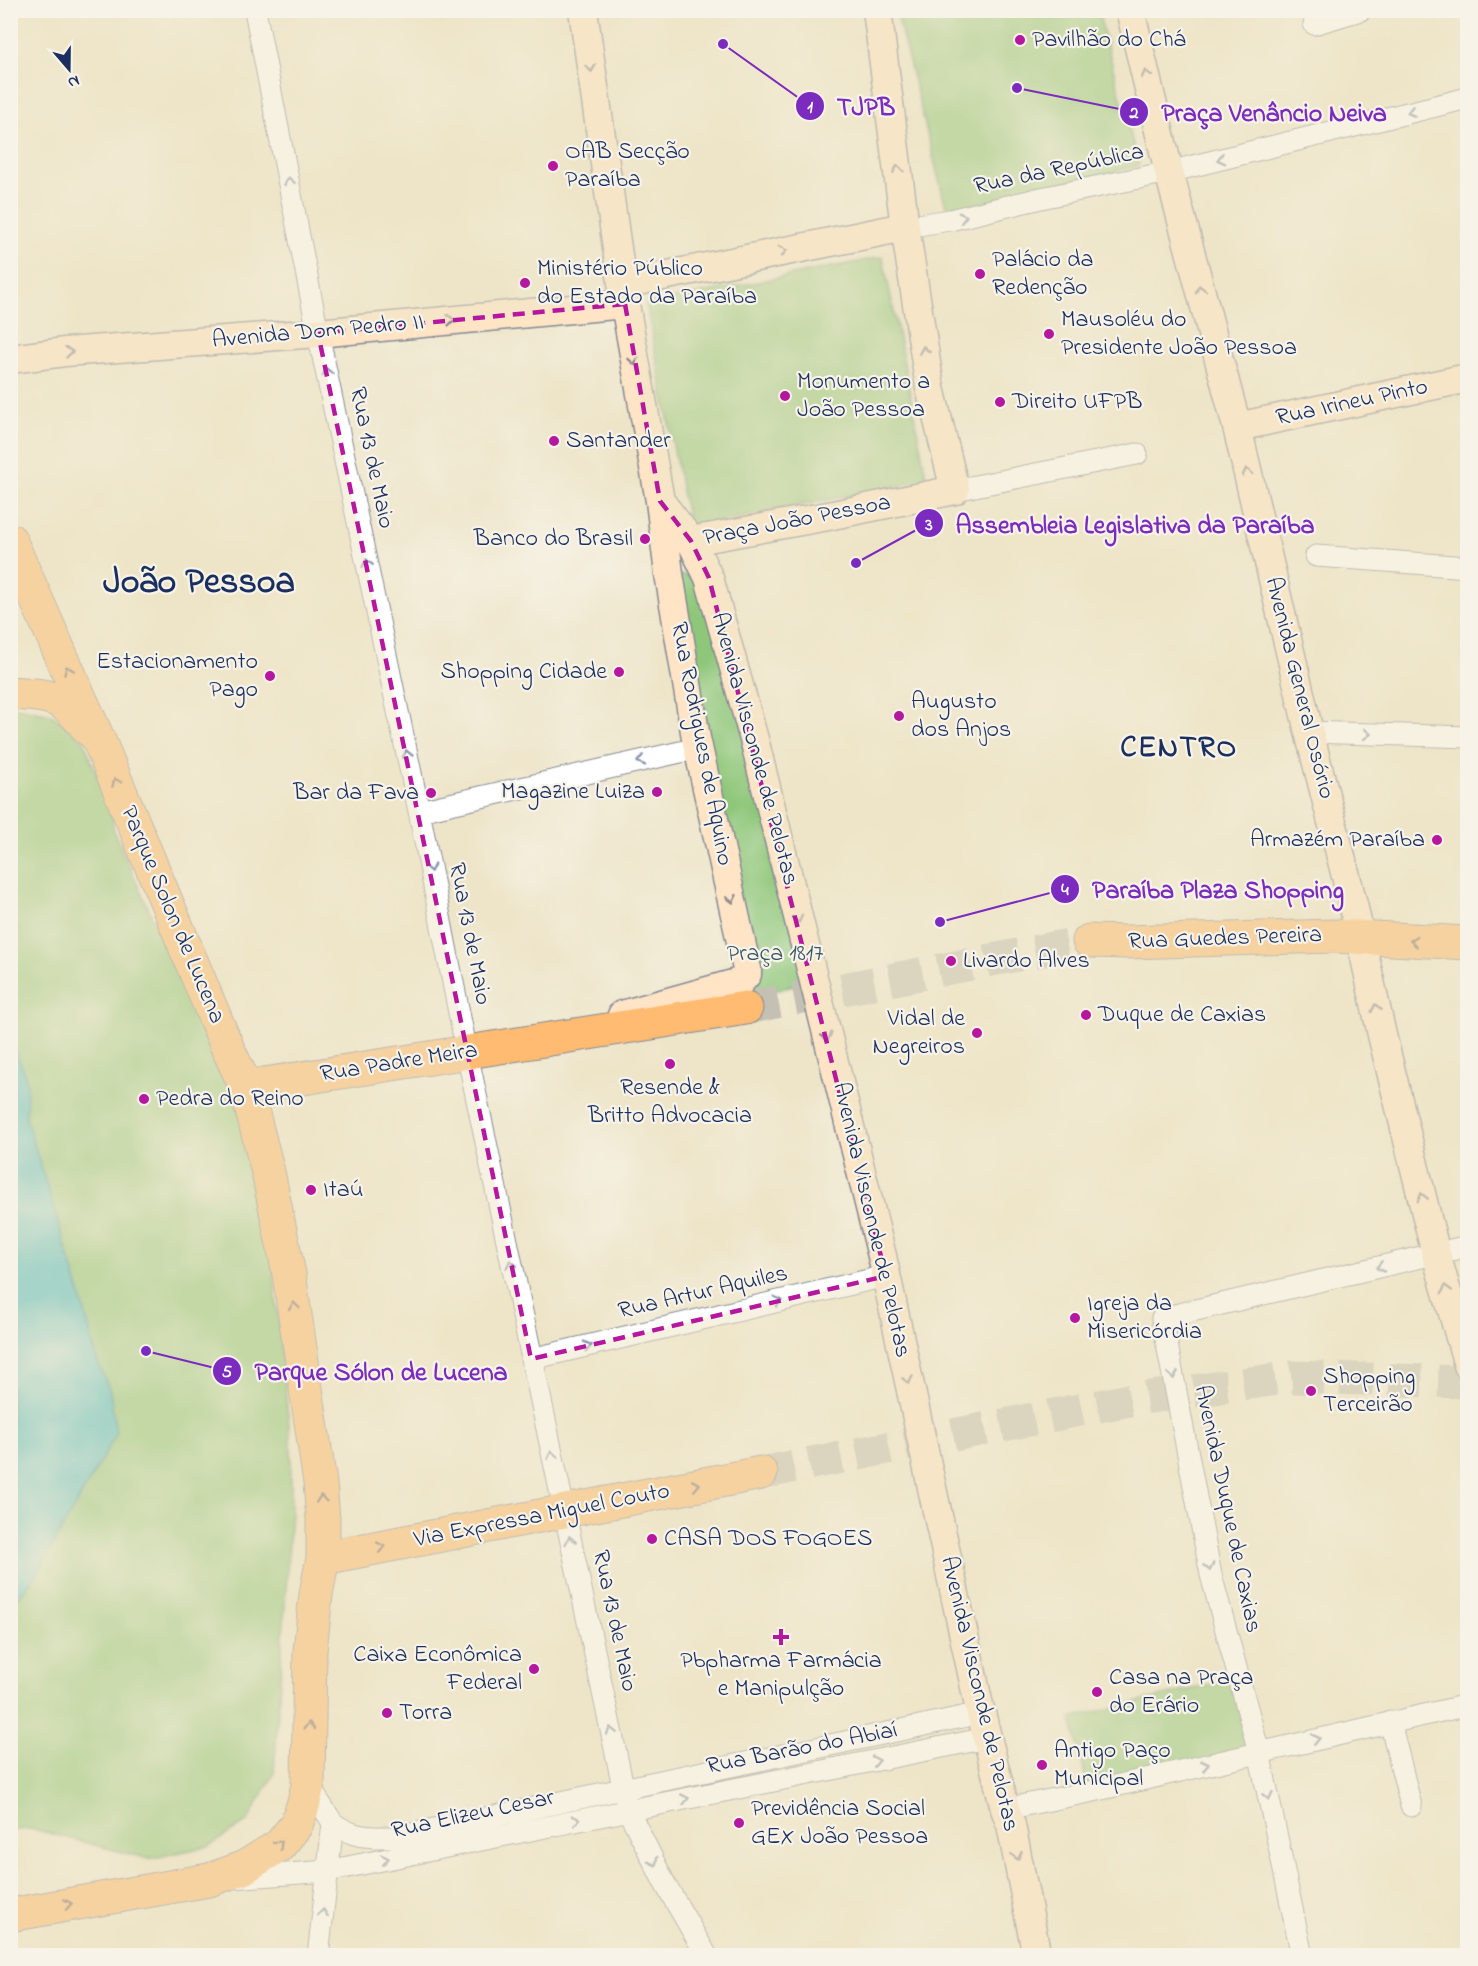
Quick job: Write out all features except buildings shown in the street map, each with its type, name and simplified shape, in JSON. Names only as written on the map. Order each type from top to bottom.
[{"type":"main road","name":"Parque Solon de Lucena","points":[[10,540],[100,743],[246,1087],[268,1172],[289,1274],[320,1483],[323,1519],[323,1558],[316,1594],[310,1651],[308,1785],[296,1825],[280,1845],[243,1868],[209,1880]]},
{"type":"main road","points":[[10,693],[44,695],[65,705],[72,709],[100,743]]},
{"type":"main road","name":"Rua Guedes Pereira","points":[[1089,941],[1335,936],[1467,943]]},
{"type":"main road","name":"Rua Padre Meira","points":[[246,1087],[516,1045],[743,995]]},
{"type":"main road","name":"Via Expressa Miguel Couto","points":[[323,1558],[761,1473]]},
{"type":"main road","points":[[10,1915],[209,1880]]},
{"type":"street","name":"Rua 13 de Maio","points":[[255,10],[318,333],[419,811],[467,1053],[628,1810],[664,1882],[707,1956]]},
{"type":"street","points":[[583,10],[624,294],[660,501]]},
{"type":"street","points":[[877,10],[905,227],[930,388],[955,489],[1137,454]]},
{"type":"street","name":"Avenida General Osório","points":[[1130,10],[1169,172],[1237,427],[1308,732],[1361,937],[1382,1035],[1467,1365]]},
{"type":"street","points":[[1314,24],[1361,10]]},
{"type":"street","name":"Rua da República","points":[[905,227],[950,220],[1041,198],[1169,172],[1467,98]]},
{"type":"street","points":[[624,294],[905,227]]},
{"type":"street","name":"Avenida Dom Pedro II","points":[[10,358],[318,333],[624,294]]},
{"type":"street","name":"Rua Irineu Pinto","points":[[1237,427],[1467,378]]},
{"type":"street","name":"Praça João Pessoa","points":[[691,541],[808,520],[955,489]]},
{"type":"street","name":"Avenida Visconde de Pelotas","points":[[660,501],[691,541],[709,578],[755,743],[886,1276],[984,1725],[1011,1825],[1037,1956]]},
{"type":"street","name":"Rua Rodrigues de Aquino","points":[[660,501],[669,574],[698,748],[747,969],[743,995]]},
{"type":"street","points":[[1316,556],[1467,567]]},
{"type":"street","points":[[1308,732],[1467,737]]},
{"type":"street","points":[[419,811],[698,748]]},
{"type":"street","points":[[1437,1254],[1467,1246]]},
{"type":"street","name":"Avenida Duque de Caxias","points":[[1302,1956],[1259,1752],[1211,1575],[1162,1318],[1437,1254]]},
{"type":"street","name":"Rua Artur Aquiles","points":[[531,1359],[886,1276]]},
{"type":"street","points":[[1005,1809],[1089,1792],[1467,1705]]},
{"type":"street","points":[[1390,1722],[1411,1806]]},
{"type":"street","name":"Rua Barão do Abiaí","points":[[623,1788],[783,1756],[984,1725]]},
{"type":"street","name":"Rua Barão do Abiaí","points":[[628,1810],[807,1776],[984,1725]]},
{"type":"street","points":[[308,1785],[333,1823],[318,1956]]},
{"type":"street","name":"Rua Elizeu Cesar","points":[[333,1823],[347,1833],[366,1838],[396,1837],[623,1788]]},
{"type":"street","name":"Rua Elizeu Cesar","points":[[328,1871],[628,1810]]},
{"type":"street","points":[[209,1880],[328,1871]]},
{"type":"highlighted area","points":[[625,304],[660,501],[691,541],[709,578],[886,1276],[531,1359],[318,333]]},
{"type":"green space","points":[[896,11],[1098,11],[1139,166],[947,211]]},
{"type":"green space","points":[[883,257],[927,480],[689,528],[646,304]]},
{"type":"green space","name":"Praça 1817","points":[[669,574],[709,578],[813,981],[744,998]]},
{"type":"green space","points":[[11,706],[51,714],[84,741],[112,813],[114,832],[244,1121],[272,1255],[291,1446],[291,1511],[274,1774],[247,1822],[209,1846],[149,1859],[33,1829],[11,1830]]},
{"type":"green space","points":[[1239,1678],[1259,1752],[1089,1792],[1071,1718]]},
{"type":"water","points":[[11,1040],[27,1083],[26,1119],[80,1293],[98,1363],[110,1391],[116,1434],[36,1575],[11,1607]]},
{"type":"tunnel","points":[[746,1008],[1089,941]]},
{"type":"tunnel","points":[[761,1473],[1130,1400],[1292,1377],[1468,1382]]},
{"type":"place","name":"Pavilhão do Chá","points":[[1020,40]]},
{"type":"place","name":"TJPB","points":[[723,44]]},
{"type":"place","name":"Praça Venâncio Neiva","points":[[1017,88]]},
{"type":"place","name":"OAB Secção Paraíba","points":[[553,166]]},
{"type":"place","name":"Palácio da Redenção","points":[[980,274]]},
{"type":"place","name":"Ministério Público do Estado da Paraíba","points":[[525,283]]},
{"type":"place","name":"Mausoléu do Presidente João Pessoa","points":[[1049,334]]},
{"type":"place","name":"Monumento a João Pessoa","points":[[785,396]]},
{"type":"place","name":"Direito UFPB","points":[[1000,402]]},
{"type":"place","name":"Santander","points":[[554,441]]},
{"type":"place","name":"Banco do Brasil","points":[[645,539]]},
{"type":"place","name":"Assembleia Legislativa da Paraíba","points":[[856,563]]},
{"type":"place","name":"Shopping Cidade","points":[[619,672]]},
{"type":"place","name":"Estacionamento Pago","points":[[270,676]]},
{"type":"place","name":"Augusto dos Anjos","points":[[899,716]]},
{"type":"place","name":"Magazine Luiza","points":[[657,792]]},
{"type":"place","name":"Bar da Fava","points":[[431,793]]},
{"type":"place","name":"Armazém Paraíba","points":[[1437,840]]},
{"type":"place","name":"Paraíba Plaza Shopping","points":[[940,922]]},
{"type":"place","name":"Livardo Alves","points":[[951,961]]},
{"type":"place","name":"Duque de Caxias","points":[[1086,1015]]},
{"type":"place","name":"Vidal de Negreiros","points":[[977,1033]]},
{"type":"place","name":"Resende & Britto Advocacia","points":[[670,1064]]},
{"type":"place","name":"Pedra do Reino","points":[[144,1099]]},
{"type":"place","name":"Itaú","points":[[311,1190]]},
{"type":"place","name":"Igreja da Misericórdia","points":[[1075,1318]]},
{"type":"place","name":"Parque Sólon de Lucena","points":[[146,1351]]},
{"type":"place","name":"Shopping Terceirão","points":[[1311,1391]]},
{"type":"place","name":"CASA DOS FOGOES","points":[[652,1539]]},
{"type":"place","name":"Pbpharma Farmácia e Manipulção","points":[[781,1637]]},
{"type":"place","name":"Caixa Econômica Federal","points":[[534,1669]]},
{"type":"place","name":"Casa na Praça do Erário","points":[[1097,1692]]},
{"type":"place","name":"Torra","points":[[387,1713]]},
{"type":"place","name":"Antigo Paço Municipal","points":[[1042,1765]]},
{"type":"place","name":"Previdência Social GEX João Pessoa","points":[[739,1823]]},
{"type":"district","name":"João Pessoa","points":[[199,583]]},
{"type":"district","name":"CENTRO","points":[[1179,749]]}]
